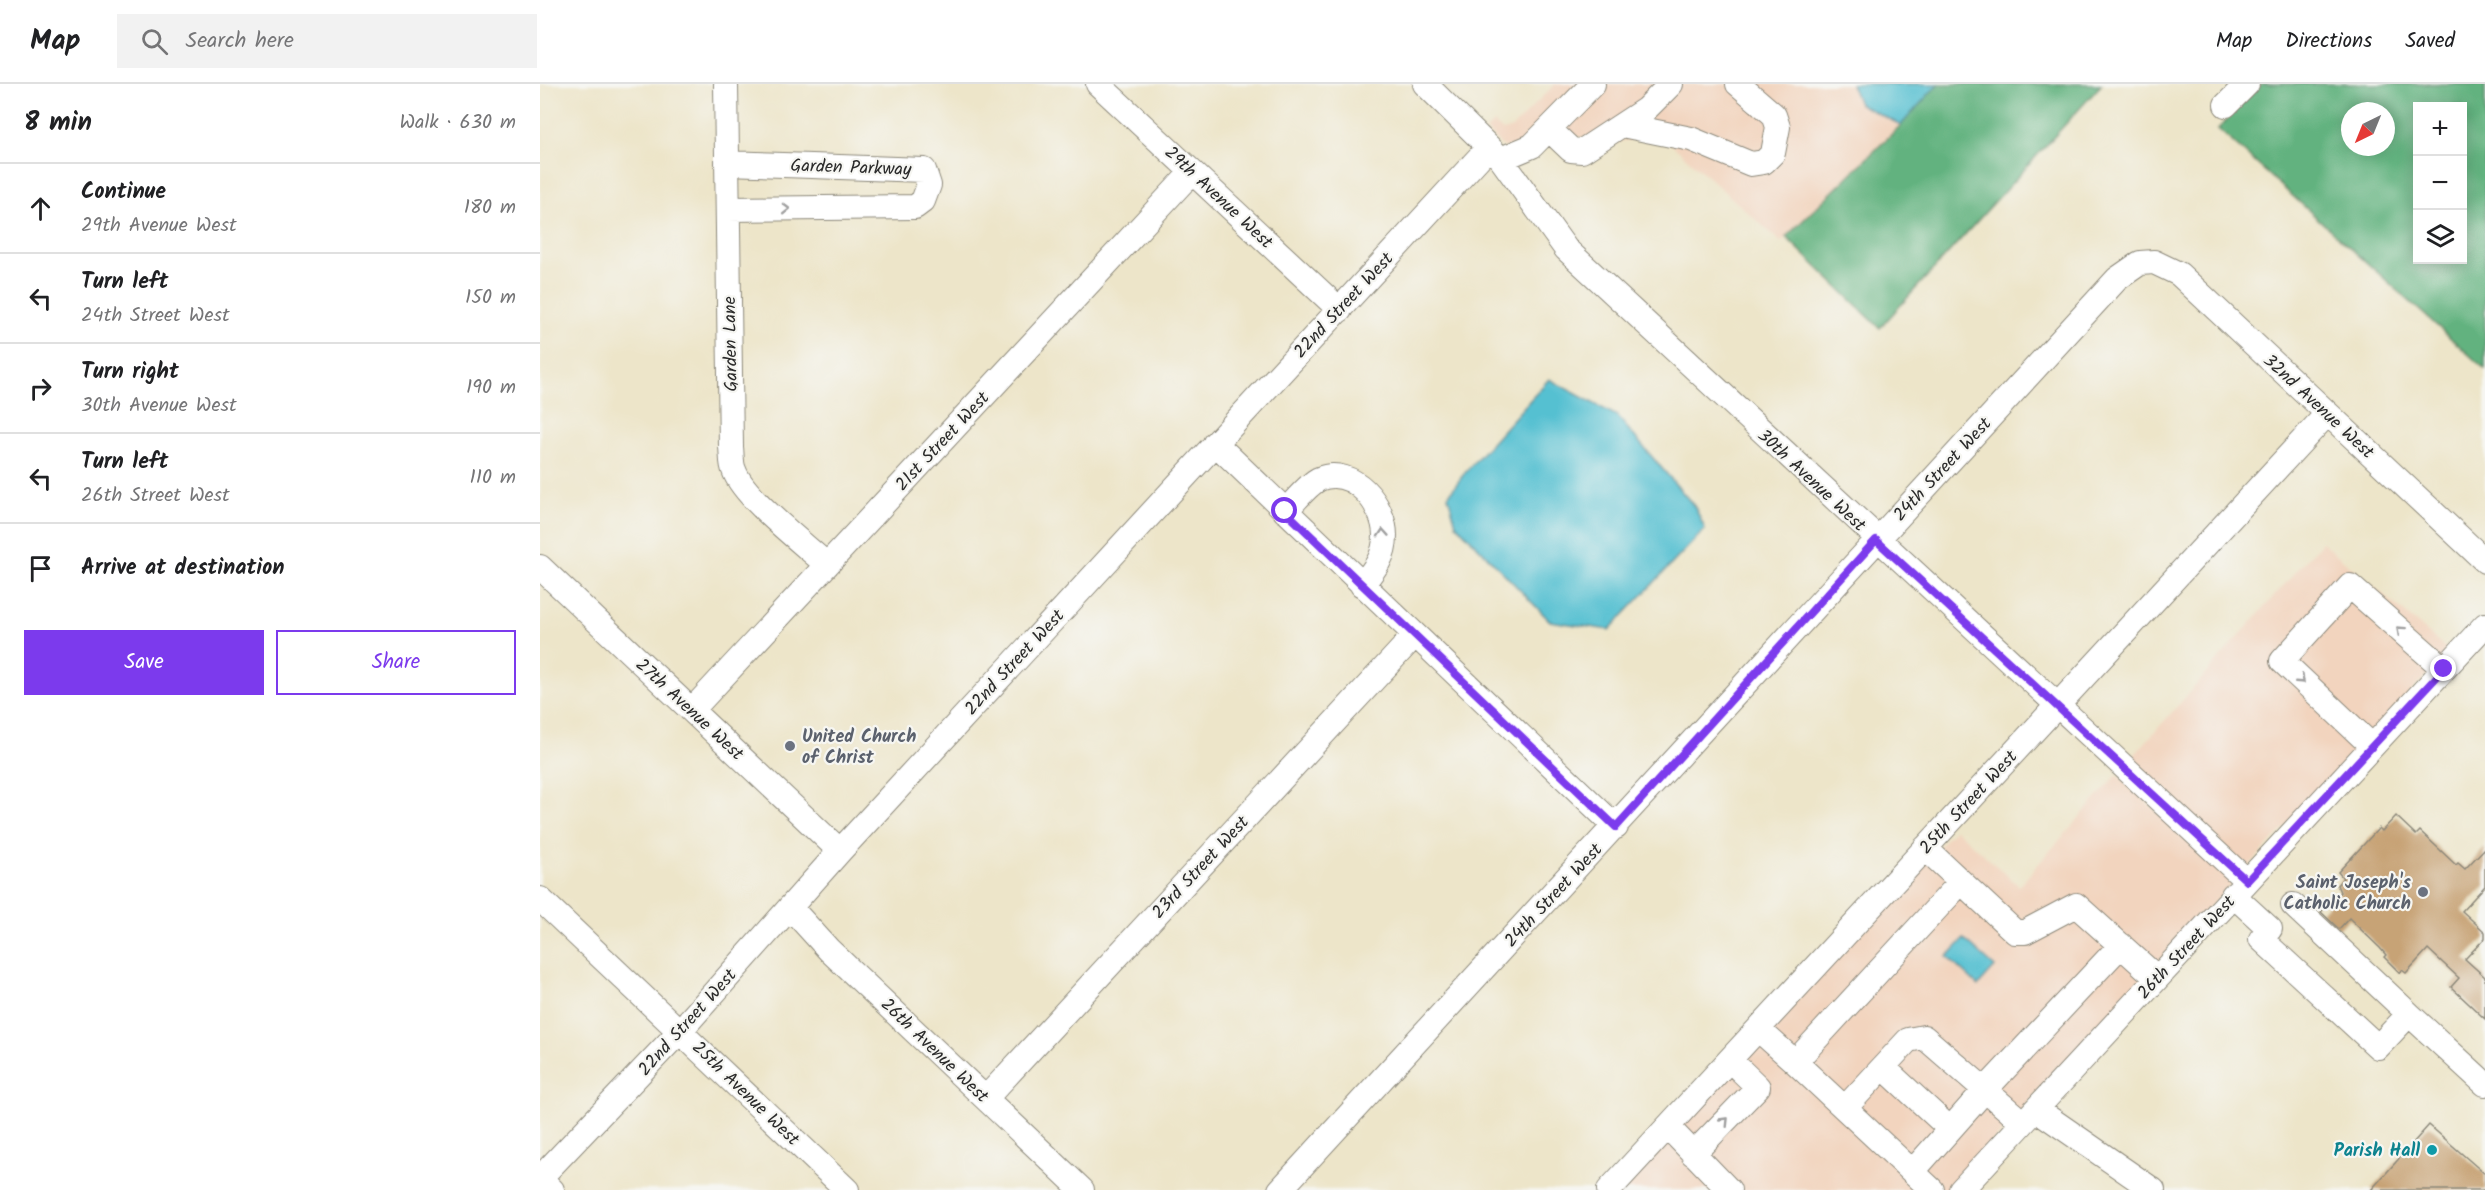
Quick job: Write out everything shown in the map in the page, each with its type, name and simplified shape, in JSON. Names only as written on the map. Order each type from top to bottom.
[{"type":"street","name":"Garden Lane","points":[[726,84],[731,447],[734,470],[742,485],[826,565]]},
{"type":"street","name":"29th Avenue West","points":[[1098,84],[1340,309]]},
{"type":"street","name":"30th Avenue West","points":[[1425,84],[1495,153],[1566,249],[1876,540],[2057,706],[2240,888],[2266,934],[2379,1047],[2409,1014]]},
{"type":"street","points":[[1495,153],[1532,146],[1593,84]]},
{"type":"street","points":[[1549,129],[1571,150],[1581,151],[1646,109],[1671,84]]},
{"type":"street","points":[[1622,125],[1691,139],[1751,164],[1764,162],[1773,153],[1778,127],[1774,115],[1738,84]]},
{"type":"street","points":[[2226,105],[2247,84]]},
{"type":"street","name":"22nd Street West","points":[[540,1178],[681,1031],[840,851],[1215,443],[1340,309],[1495,153]]},
{"type":"street","name":"Garden Parkway","points":[[727,163],[924,170],[929,185],[922,201],[915,207],[728,209]]},
{"type":"street","name":"21st Street West","points":[[692,710],[1191,172]]},
{"type":"street","name":"24th Street West","points":[[1280,1190],[1616,827],[2117,279],[2132,267],[2148,262]]},
{"type":"street","name":"32nd Avenue West","points":[[2148,262],[2163,264],[2179,274],[2485,561]]},
{"type":"street","name":"25th Street West","points":[[1609,1190],[2327,414]]},
{"type":"street","points":[[1215,443],[1616,827]]},
{"type":"street","points":[[1285,511],[1318,480],[1336,476],[1354,482],[1370,495],[1380,513],[1385,536],[1380,563],[1362,585]]},
{"type":"street","name":"27th Avenue West","points":[[540,567],[840,851]]},
{"type":"street","points":[[2372,746],[2282,661],[2350,586],[2444,669]]},
{"type":"street","name":"26th Street West","points":[[1961,1190],[2485,625]]},
{"type":"street","name":"23rd Street West","points":[[986,1098],[1415,635]]},
{"type":"street","points":[[1925,848],[2015,932],[2025,932],[2076,904],[2157,978]]},
{"type":"street","points":[[1795,1062],[1961,882]]},
{"type":"street","name":"25th Avenue West","points":[[540,898],[847,1190]]},
{"type":"street","points":[[2293,905],[2485,1084]]},
{"type":"street","name":"26th Avenue West","points":[[790,907],[829,950],[1082,1190]]},
{"type":"street","points":[[1912,1172],[1985,1090],[2121,945]]},
{"type":"street","points":[[1758,1029],[1932,1190]]},
{"type":"street","points":[[1845,1108],[1908,1040],[1923,1037],[1985,1090],[2153,1190]]},
{"type":"street","points":[[1700,1161],[1758,1087],[1730,1059]]},
{"type":"street","points":[[1883,1067],[1950,1130]]},
{"type":"street","points":[[1668,1127],[1729,1190]]},
{"type":"street","points":[[540,1178],[552,1190]]},
{"type":"shaded area","points":[[1555,84],[1851,84],[1859,104],[1901,125],[1781,242],[1661,135],[1610,143],[1560,133],[1504,148],[1486,130],[1494,123],[1503,131],[1512,128]]},
{"type":"shaded area","points":[[2322,542],[2449,651],[2247,868],[2130,760]]},
{"type":"shaded area","points":[[2117,775],[2233,882],[1948,1190],[1621,1190],[1955,829],[2019,886]]},
{"type":"green space","points":[[1938,84],[2102,84],[1880,328],[1786,237],[1901,125]]},
{"type":"green space","points":[[2261,84],[2485,84],[2485,369],[2218,129]]},
{"type":"water","points":[[1851,84],[1938,84],[1901,125],[1859,104]]},
{"type":"water","points":[[1549,379],[1617,416],[1695,507],[1705,529],[1609,630],[1550,621],[1456,524],[1448,496],[1466,471]]},
{"type":"water","points":[[1964,939],[1995,967],[1978,986],[1947,957]]},
{"type":"building","name":"Saint Joseph's Catholic Church","points":[[2396,816],[2416,835],[2420,831],[2456,865],[2458,863],[2465,869],[2485,848],[2485,886],[2462,911],[2485,932],[2485,938],[2465,959],[2485,977],[2485,1019],[2451,987],[2459,978],[2428,949],[2406,973],[2402,970],[2400,973],[2384,957],[2386,955],[2380,948],[2349,918],[2339,929],[2321,912],[2340,892],[2337,885],[2343,878],[2338,872],[2379,828],[2382,831]]},
{"type":"building","name":"Parish Hall","points":[[2429,1125],[2485,1174],[2485,1190],[2371,1190]]},
{"type":"place","name":"United Church of Christ","points":[[790,746]]},
{"type":"place","name":"Saint Joseph's Catholic Church","points":[[2423,892]]},
{"type":"place","name":"Parish Hall","points":[[2432,1150]]},
{"type":"route","points":[[1285,511],[1616,827],[1876,540],[2247,881],[2444,669]]}]
